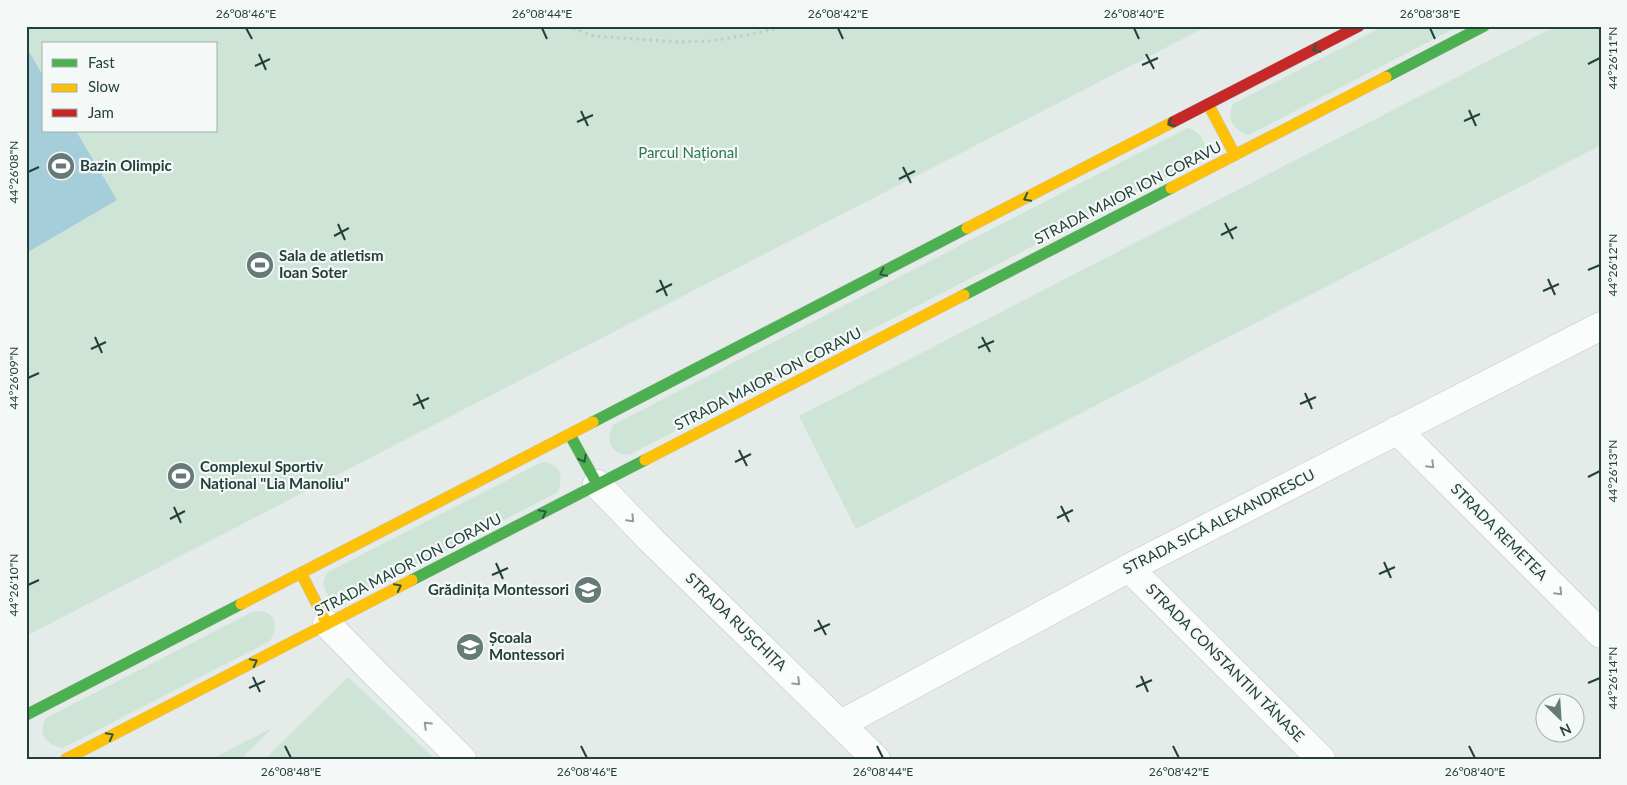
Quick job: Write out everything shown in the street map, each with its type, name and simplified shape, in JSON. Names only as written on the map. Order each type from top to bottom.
[{"type":"street","points":[[26,716],[1359,26]]},
{"type":"street","name":"STRADA MAIOR ION CORAVU","points":[[66,759],[1484,26]]},
{"type":"street","points":[[1208,104],[1235,155]]},
{"type":"street","name":"STRADA SICĂ ALEXANDRESCU","points":[[841,724],[1129,568],[1601,326]]},
{"type":"street","name":"STRADA REMETEA","points":[[1397,430],[1601,634]]},
{"type":"street","points":[[570,434],[597,484]]},
{"type":"street","name":"STRADA RUȘCHIȚA","points":[[597,484],[658,547],[876,759]]},
{"type":"street","name":"STRADA CONSTANTIN TĂNASE","points":[[1129,568],[1321,759]]},
{"type":"street","points":[[301,574],[327,624],[462,759]]},
{"type":"path","points":[[567,26],[594,36],[678,42],[710,41],[748,35],[785,26]]},
{"type":"green space","name":"Complexul Sportiv Național \"Lia Manoliu\"","points":[[26,26],[1208,26],[26,636]]},
{"type":"green space","points":[[1384,26],[1459,26],[1249,135],[1239,130],[1233,124],[1230,115],[1233,104]]},
{"type":"green space","points":[[1556,26],[1601,26],[1601,145],[856,529],[799,416]]},
{"type":"green space","points":[[1187,128],[1200,135],[1205,148],[1203,158],[629,455],[617,452],[611,446],[609,436],[613,425]]},
{"type":"green space","points":[[542,462],[557,468],[561,481],[558,492],[344,603],[330,599],[323,585],[328,572]]},
{"type":"green space","points":[[254,611],[267,613],[274,619],[275,629],[270,641],[63,748],[57,747],[45,738],[42,729],[46,718]]},
{"type":"green space","points":[[348,677],[435,759],[265,759]]},
{"type":"green space","points":[[272,728],[241,759],[211,759]]},
{"type":"water","name":"Bazin Olimpic","points":[[26,47],[42,74],[42,132],[77,132],[117,200],[26,253]]},
{"type":"traffic: fast","points":[[1386,77],[1484,26]]},
{"type":"traffic: fast","points":[[964,295],[1171,188]]},
{"type":"traffic: fast","points":[[593,422],[967,228]]},
{"type":"traffic: fast","points":[[570,435],[597,484]]},
{"type":"traffic: fast","points":[[412,580],[645,460]]},
{"type":"traffic: fast","points":[[26,715],[241,604]]},
{"type":"traffic: slow","points":[[1171,188],[1386,77]]},
{"type":"traffic: slow","points":[[1208,104],[1235,155]]},
{"type":"traffic: slow","points":[[967,228],[1173,122]]},
{"type":"traffic: slow","points":[[645,460],[964,295]]},
{"type":"traffic: slow","points":[[241,604],[593,422]]},
{"type":"traffic: slow","points":[[301,573],[327,624]]},
{"type":"traffic: slow","points":[[66,759],[412,580]]},
{"type":"traffic: jam","points":[[1173,122],[1359,26]]},
{"type":"place","name":"Bazin Olimpic","points":[[61,166]]},
{"type":"place","name":"Sala de atletism Ioan Soter","points":[[260,265]]},
{"type":"place","name":"Complexul Sportiv Național \"Lia Manoliu\"","points":[[181,476]]},
{"type":"place","name":"Grădinița Montessori","points":[[588,590]]},
{"type":"place","name":"Școala Montessori","points":[[470,647]]},
{"type":"park label","name":"Parcul Național","points":[[688,153]]}]
